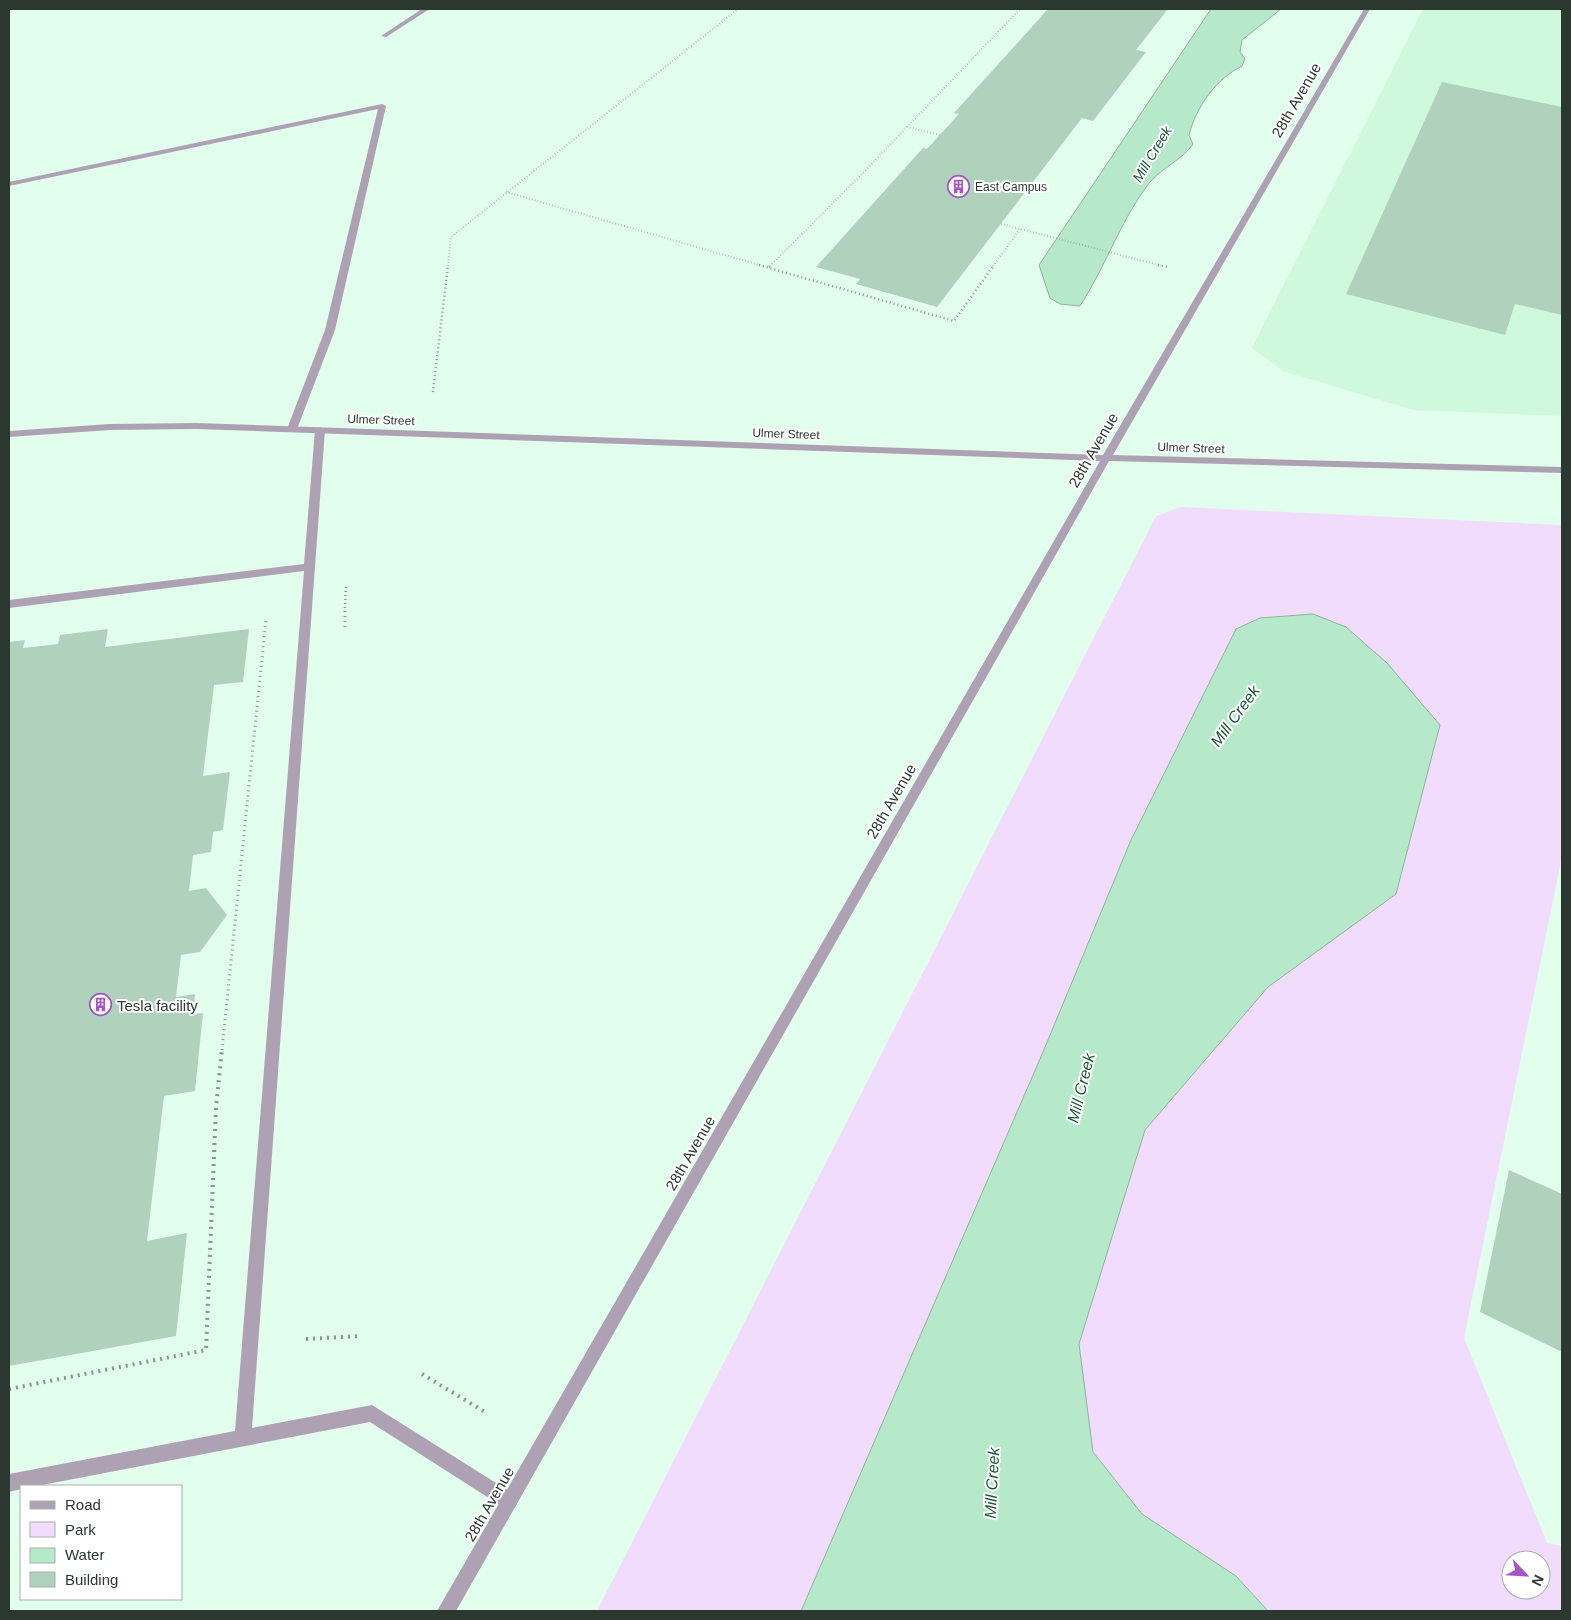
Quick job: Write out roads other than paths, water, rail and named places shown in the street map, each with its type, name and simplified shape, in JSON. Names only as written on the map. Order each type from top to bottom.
[{"type":"street","name":"28th Avenue","points":[[446,1611],[1107,458],[1367,9]]},
{"type":"street","points":[[384,36],[425,10]]},
{"type":"street","points":[[9,184],[382,106],[330,330],[292,429]]},
{"type":"street","name":"Ulmer Street","points":[[9,434],[142,425],[1107,458],[1562,470]]},
{"type":"street","points":[[243,1438],[320,430]]},
{"type":"street","points":[[9,604],[310,567]]},
{"type":"street","points":[[9,1483],[372,1413],[509,1501]]},
{"type":"water","name":"Mill Creek","points":[[1211,9],[1281,9],[1242,40],[1240,52],[1245,59],[1242,66],[1224,78],[1208,95],[1192,125],[1189,135],[1193,144],[1189,150],[1155,177],[1140,196],[1130,211],[1080,306],[1060,304],[1050,298],[1039,265]]},
{"type":"water","name":"Mill Creek","points":[[1313,614],[1346,627],[1387,663],[1440,725],[1396,894],[1268,987],[1145,1130],[1079,1344],[1093,1452],[1142,1514],[1236,1576],[1268,1611],[801,1611],[1043,1052],[1131,840],[1236,629],[1260,618]]},
{"type":"place","name":"East Campus","points":[[959,187]]},
{"type":"place","name":"Tesla facility","points":[[101,1005]]}]
